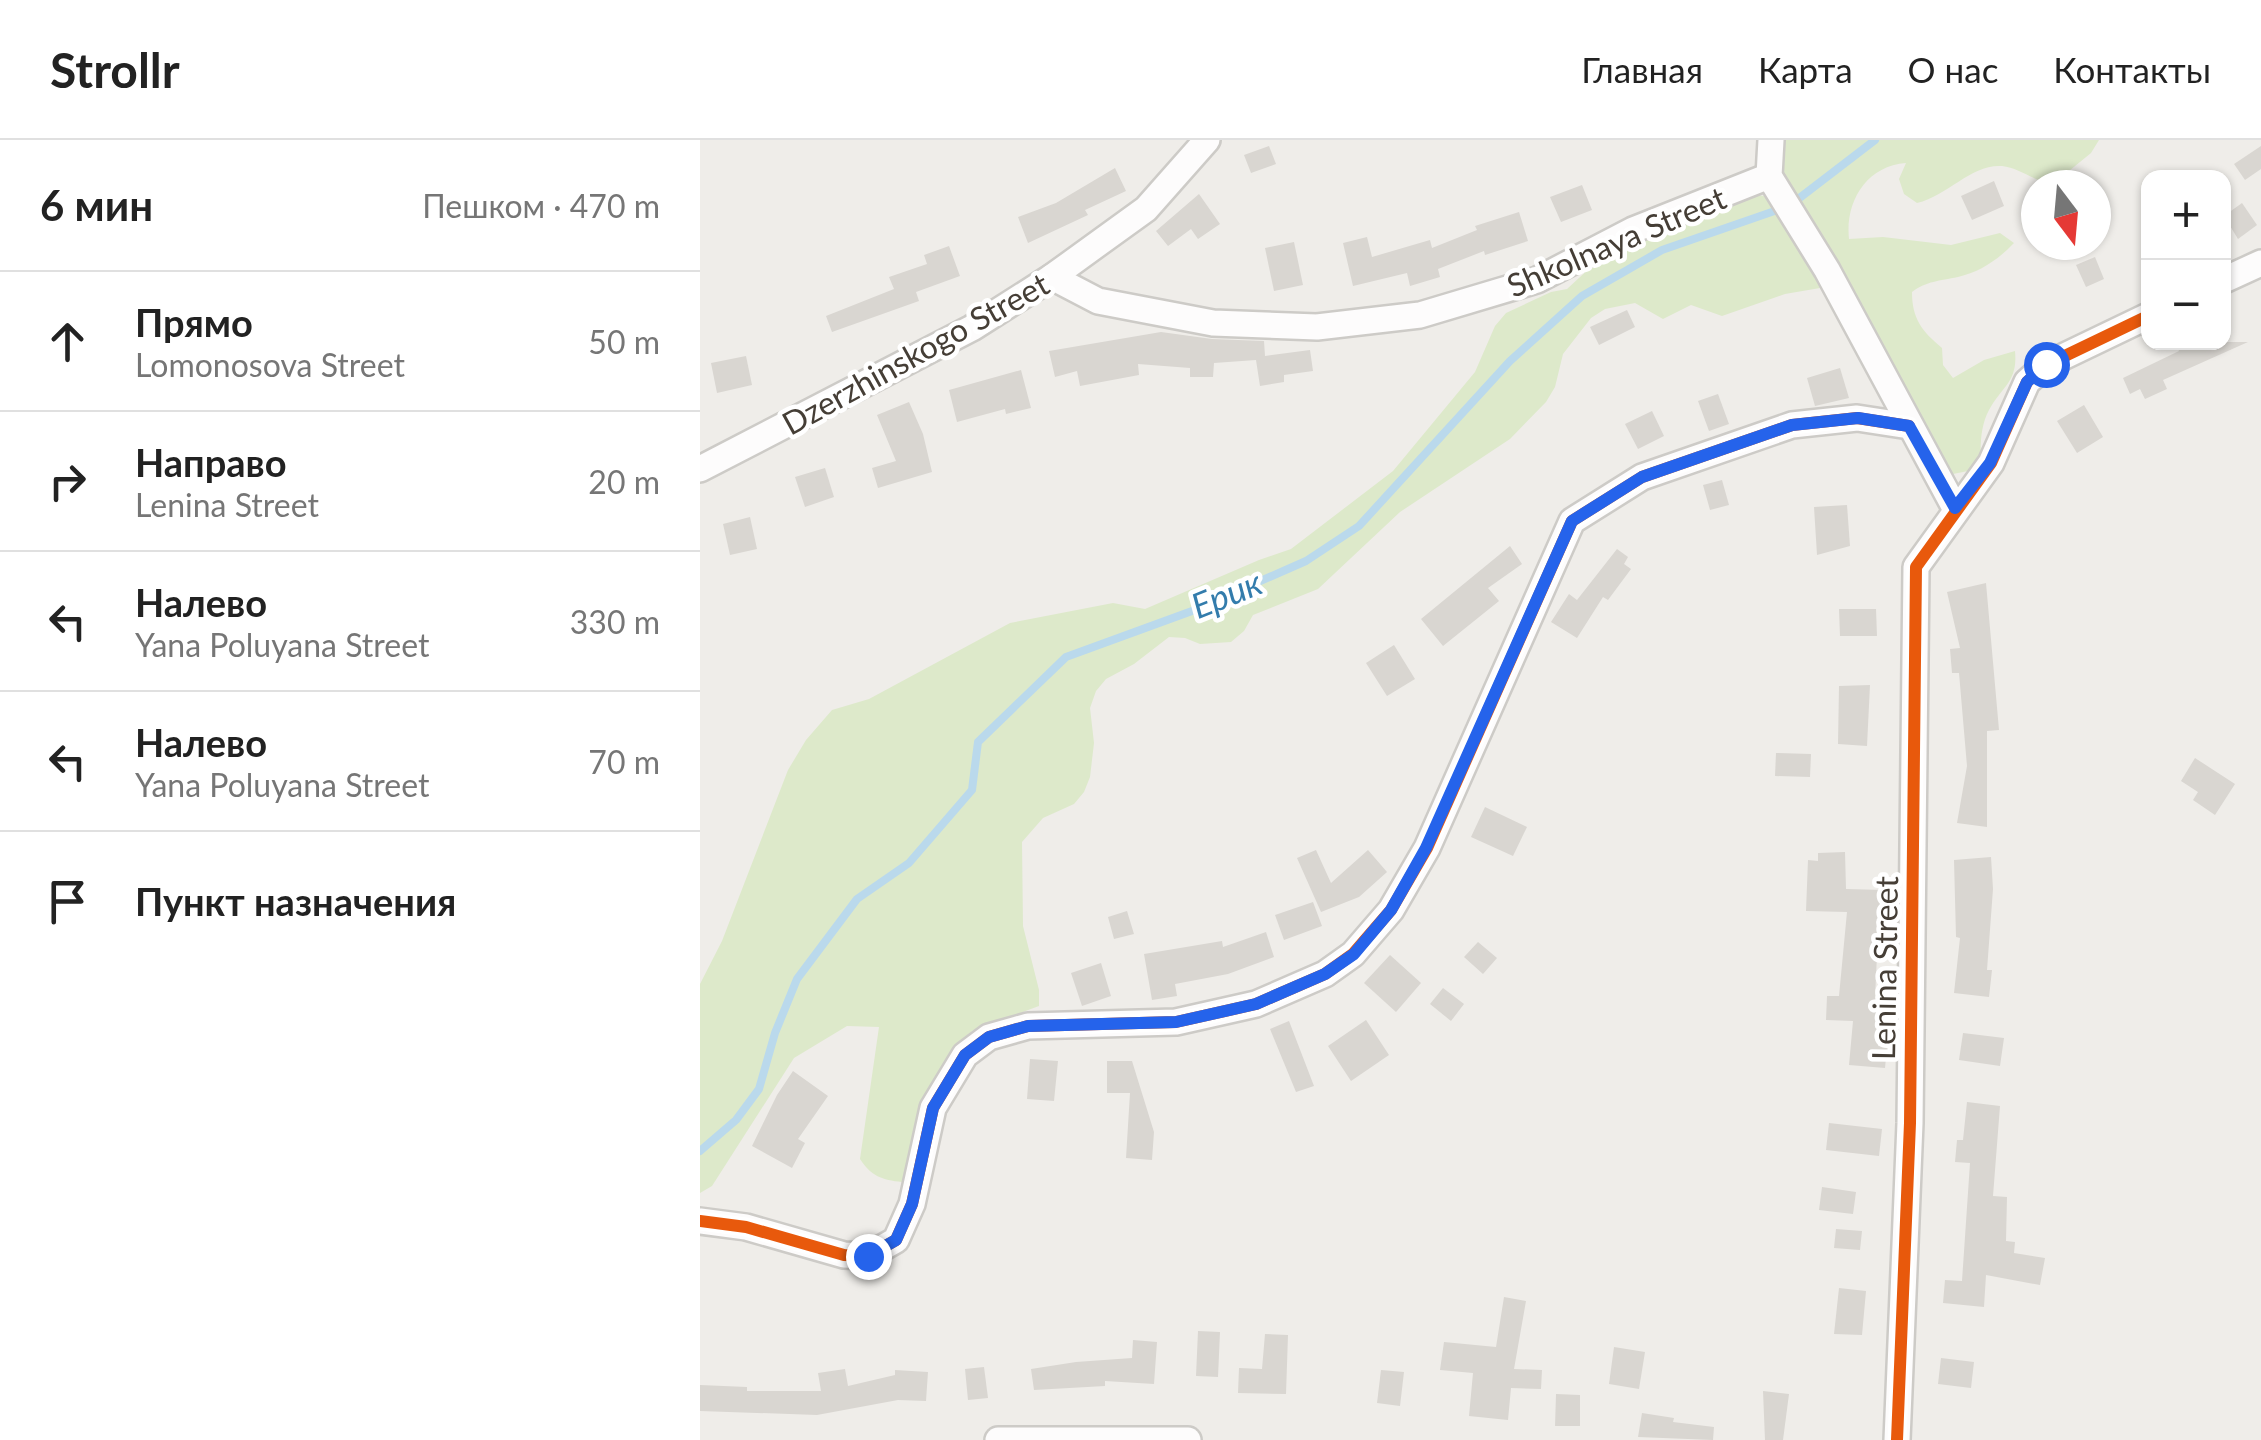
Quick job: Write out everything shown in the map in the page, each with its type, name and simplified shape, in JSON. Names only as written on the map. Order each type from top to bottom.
[{"type":"street","name":"Dzerzhinskogo Street","points":[[700,469],[972,328],[1052,278],[1146,209],[1207,140]]},
{"type":"street","points":[[1772,140],[1769,176],[1827,270],[1955,508]]},
{"type":"street","name":"Shkolnaya Street","points":[[1052,278],[1098,301],[1213,324],[1316,327],[1420,315],[1537,280],[1633,230],[1769,176]]},
{"type":"street","points":[[2231,277],[2261,263]]},
{"type":"street","name":"Lenina Street","points":[[1897,1440],[1910,1123],[1916,567],[1990,463],[2027,382],[2046,364],[2141,319]]},
{"type":"street","points":[[700,1221],[746,1227],[844,1255],[868,1256],[896,1240],[912,1204],[933,1108],[965,1055],[989,1037],[1028,1026],[1176,1022],[1256,1004],[1325,974],[1354,954],[1391,910],[1426,848],[1572,521],[1642,477],[1792,425],[1858,418],[1909,426]]},
{"type":"street","points":[[998,1440],[1188,1440]]},
{"type":"green space","points":[[1779,140],[2099,140],[2091,153],[2070,170],[2021,172],[2009,167],[1991,167],[1917,203],[1904,194],[1899,179],[1906,163],[1892,166],[1869,179],[1855,199],[1849,239],[1883,237],[1951,245],[2000,233],[2014,243],[1981,268],[1928,283],[1912,292],[1916,317],[1942,348],[1943,365],[1953,378],[1984,360],[2015,351],[2012,377],[1984,422],[1981,460],[1968,471],[1953,474],[1941,464],[1870,337],[1841,268],[1777,180]]},
{"type":"green space","points":[[1742,193],[1764,196],[1799,236],[1820,288],[1785,294],[1722,316],[1691,305],[1663,319],[1635,303],[1605,309],[1591,318],[1563,354],[1555,387],[1546,402],[1510,439],[1400,512],[1318,589],[1253,615],[1244,631],[1231,642],[1200,644],[1169,637],[1134,664],[1106,679],[1090,708],[1094,743],[1084,792],[1074,804],[1043,818],[1022,842],[1023,926],[1039,990],[1039,1006],[972,1031],[960,1044],[913,1170],[902,1182],[878,1176],[860,1159],[879,1027],[847,1026],[794,1058],[712,1186],[700,1193],[700,984],[722,941],[788,770],[806,740],[832,710],[869,699],[1010,623],[1113,603],[1145,609],[1291,549],[1393,471],[1475,372],[1495,326],[1506,313],[1551,292],[1567,289],[1593,265]]},
{"type":"building","points":[[1269,146],[1276,164],[1251,173],[1244,155]]},
{"type":"building","points":[[2261,146],[2261,169],[2245,180],[2234,164]]},
{"type":"building","points":[[1115,168],[1126,191],[1085,210],[1088,215],[1028,243],[1018,217],[1056,203]]},
{"type":"building","points":[[1994,181],[2004,206],[1972,220],[1961,196]]},
{"type":"building","points":[[1582,185],[1592,210],[1561,222],[1550,197]]},
{"type":"building","points":[[1199,194],[1220,224],[1198,239],[1191,229],[1168,246],[1156,231]]},
{"type":"building","points":[[2242,203],[2257,225],[2238,239],[2231,228],[2231,211]]},
{"type":"building","points":[[1519,212],[1528,241],[1485,255],[1484,251],[1438,269],[1440,277],[1410,286],[1407,273],[1353,286],[1343,243],[1367,237],[1372,257],[1430,240],[1432,248],[1477,230],[1475,226]]},
{"type":"building","points":[[1294,242],[1303,285],[1274,291],[1265,248]]},
{"type":"building","points":[[949,246],[960,276],[916,292],[919,301],[832,332],[826,316],[894,289],[889,277],[927,264],[924,255]]},
{"type":"building","points":[[2096,260],[2104,279],[2086,287],[2076,265]]},
{"type":"building","points":[[1627,310],[1635,327],[1599,345],[1590,327]]},
{"type":"building","points":[[1161,332],[1264,341],[1265,356],[1310,350],[1313,371],[1284,375],[1284,382],[1260,386],[1256,360],[1214,363],[1213,377],[1190,377],[1190,368],[1138,364],[1139,375],[1080,386],[1077,371],[1055,377],[1049,351]]},
{"type":"building","points":[[2231,342],[2248,342],[2231,350]]},
{"type":"building","points":[[2230,350],[2163,380],[2167,389],[2145,399],[2140,389],[2130,394],[2123,378],[2179,351]]},
{"type":"building","points":[[746,356],[752,385],[717,393],[711,363]]},
{"type":"building","points":[[1840,368],[1849,398],[1815,406],[1807,378]]},
{"type":"building","points":[[1021,370],[1031,408],[1006,414],[1005,409],[957,422],[949,390]]},
{"type":"building","points":[[1718,394],[1729,424],[1709,431],[1698,401]]},
{"type":"building","points":[[909,402],[923,434],[932,472],[878,488],[872,468],[896,461],[877,415]]},
{"type":"building","points":[[2084,405],[2103,437],[2077,453],[2057,421]]},
{"type":"building","points":[[1652,411],[1664,436],[1638,449],[1625,424]]},
{"type":"building","points":[[825,468],[834,497],[805,507],[795,477]]},
{"type":"building","points":[[1722,480],[1729,505],[1710,510],[1703,485]]},
{"type":"building","points":[[1847,505],[1850,546],[1817,555],[1814,507]]},
{"type":"building","points":[[750,517],[757,549],[730,555],[723,524]]},
{"type":"building","points":[[1510,546],[1522,564],[1488,588],[1499,601],[1443,646],[1421,619]]},
{"type":"building","points":[[1617,549],[1628,557],[1624,564],[1631,569],[1608,600],[1603,597],[1577,638],[1551,622],[1569,594],[1577,600]]},
{"type":"building","points":[[1986,583],[1999,730],[1987,731],[1987,827],[1957,823],[1967,766],[1959,673],[1952,673],[1950,649],[1960,648],[1947,592]]},
{"type":"building","points":[[1839,609],[1876,609],[1877,636],[1840,636]]},
{"type":"building","points":[[1394,645],[1415,679],[1387,696],[1366,663]]},
{"type":"building","points":[[1870,685],[1867,746],[1838,744],[1839,686]]},
{"type":"building","points":[[1776,753],[1811,754],[1810,777],[1775,776]]},
{"type":"building","points":[[2195,758],[2235,784],[2215,815],[2193,800],[2198,792],[2181,781]]},
{"type":"building","points":[[1485,807],[1527,827],[1513,856],[1471,837]]},
{"type":"building","points":[[1316,850],[1331,883],[1368,850],[1387,872],[1359,897],[1321,912],[1297,858]]},
{"type":"building","points":[[1845,852],[1846,889],[1884,890],[1883,911],[1879,911],[1875,998],[1879,998],[1878,1046],[1887,1047],[1885,1068],[1849,1065],[1853,1021],[1826,1020],[1827,996],[1839,996],[1847,912],[1806,911],[1808,860],[1818,861],[1818,853]]},
{"type":"building","points":[[1991,857],[1989,997],[1954,993],[1960,938],[1956,937],[1954,860]]},
{"type":"building","points":[[1313,902],[1322,926],[1284,940],[1275,915]]},
{"type":"building","points":[[1127,911],[1134,934],[1114,939],[1108,917]]},
{"type":"building","points":[[1266,932],[1274,957],[1228,974],[1175,984],[1177,996],[1152,1000],[1144,954],[1222,941],[1223,947]]},
{"type":"building","points":[[1478,942],[1497,958],[1483,974],[1464,957]]},
{"type":"building","points":[[1390,955],[1421,983],[1396,1012],[1364,983]]},
{"type":"building","points":[[1101,963],[1111,996],[1082,1006],[1071,973]]},
{"type":"building","points":[[1443,988],[1464,1004],[1451,1021],[1430,1004]]},
{"type":"building","points":[[1366,1020],[1389,1055],[1351,1081],[1328,1046]]},
{"type":"building","points":[[1289,1021],[1314,1086],[1296,1092],[1270,1029]]},
{"type":"building","points":[[1963,1033],[2004,1038],[2000,1066],[1959,1060]]},
{"type":"building","points":[[1030,1059],[1058,1061],[1054,1101],[1027,1099]]},
{"type":"building","points":[[1107,1061],[1132,1061],[1154,1132],[1152,1160],[1126,1158],[1130,1093],[1107,1093]]},
{"type":"building","points":[[793,1071],[828,1096],[798,1139],[805,1143],[792,1168],[752,1146]]},
{"type":"building","points":[[1967,1102],[2000,1106],[1993,1196],[2007,1197],[2006,1241],[2015,1242],[2014,1253],[2045,1258],[2040,1285],[1986,1275],[1984,1307],[1943,1303],[1945,1280],[1962,1281],[1970,1163],[1955,1162],[1957,1140],[1963,1140]]},
{"type":"building","points":[[1829,1123],[1882,1129],[1879,1156],[1826,1150]]},
{"type":"building","points":[[1822,1187],[1856,1192],[1853,1214],[1819,1210]]},
{"type":"building","points":[[1836,1229],[1862,1231],[1860,1250],[1834,1248]]},
{"type":"building","points":[[1839,1288],[1866,1291],[1862,1335],[1834,1334]]},
{"type":"building","points":[[1504,1297],[1526,1301],[1514,1369],[1542,1370],[1541,1389],[1511,1388],[1508,1420],[1469,1416],[1473,1373],[1440,1370],[1444,1342],[1496,1347]]},
{"type":"building","points":[[1198,1331],[1220,1332],[1218,1377],[1196,1376]]},
{"type":"building","points":[[1265,1334],[1288,1335],[1286,1394],[1238,1393],[1239,1368],[1262,1369]]},
{"type":"building","points":[[1133,1340],[1157,1342],[1154,1384],[1105,1381],[1105,1386],[1034,1390],[1031,1369],[1132,1358]]},
{"type":"building","points":[[1614,1347],[1645,1352],[1639,1389],[1609,1384]]},
{"type":"building","points":[[1941,1358],[1974,1362],[1971,1388],[1938,1384]]},
{"type":"building","points":[[984,1367],[988,1398],[968,1400],[965,1369]]},
{"type":"building","points":[[845,1369],[848,1386],[895,1375],[895,1370],[928,1372],[926,1401],[898,1400],[817,1415],[700,1411],[700,1385],[747,1387],[747,1391],[821,1391],[818,1373]]},
{"type":"building","points":[[1381,1370],[1404,1372],[1400,1406],[1377,1403]]},
{"type":"building","points":[[1763,1391],[1789,1394],[1783,1440],[1765,1440]]},
{"type":"building","points":[[1556,1394],[1580,1395],[1580,1426],[1555,1426]]},
{"type":"building","points":[[1642,1413],[1714,1427],[1713,1440],[1638,1437]]},
{"type":"waterway","name":"Ерик","points":[[700,1151],[736,1120],[759,1089],[775,1033],[797,979],[857,899],[909,863],[972,790],[978,742],[1066,657],[1192,611],[1306,561],[1359,526],[1510,361],[1582,296],[1662,250],[1789,206],[1875,140]]},
{"type":"cycle path","points":[[1897,1440],[1910,1123],[1916,567],[1991,463],[2027,382],[2046,365],[2141,319]]},
{"type":"cycle path","points":[[700,1221],[746,1227],[844,1255],[868,1256],[896,1240],[912,1204],[933,1108],[965,1055],[989,1037],[1028,1026],[1176,1022],[1256,1004],[1325,974],[1353,954],[1391,910],[1427,848],[1572,521],[1642,477],[1792,425],[1857,418],[1909,426]]},
{"type":"route","points":[[868,1256],[896,1240],[912,1204],[933,1108],[965,1055],[989,1037],[1028,1026],[1176,1022],[1256,1004],[1325,974],[1354,954],[1391,910],[1426,848],[1572,521],[1642,477],[1792,425],[1858,418],[1909,426],[1955,508],[1990,463],[2027,382],[2046,364]]}]
